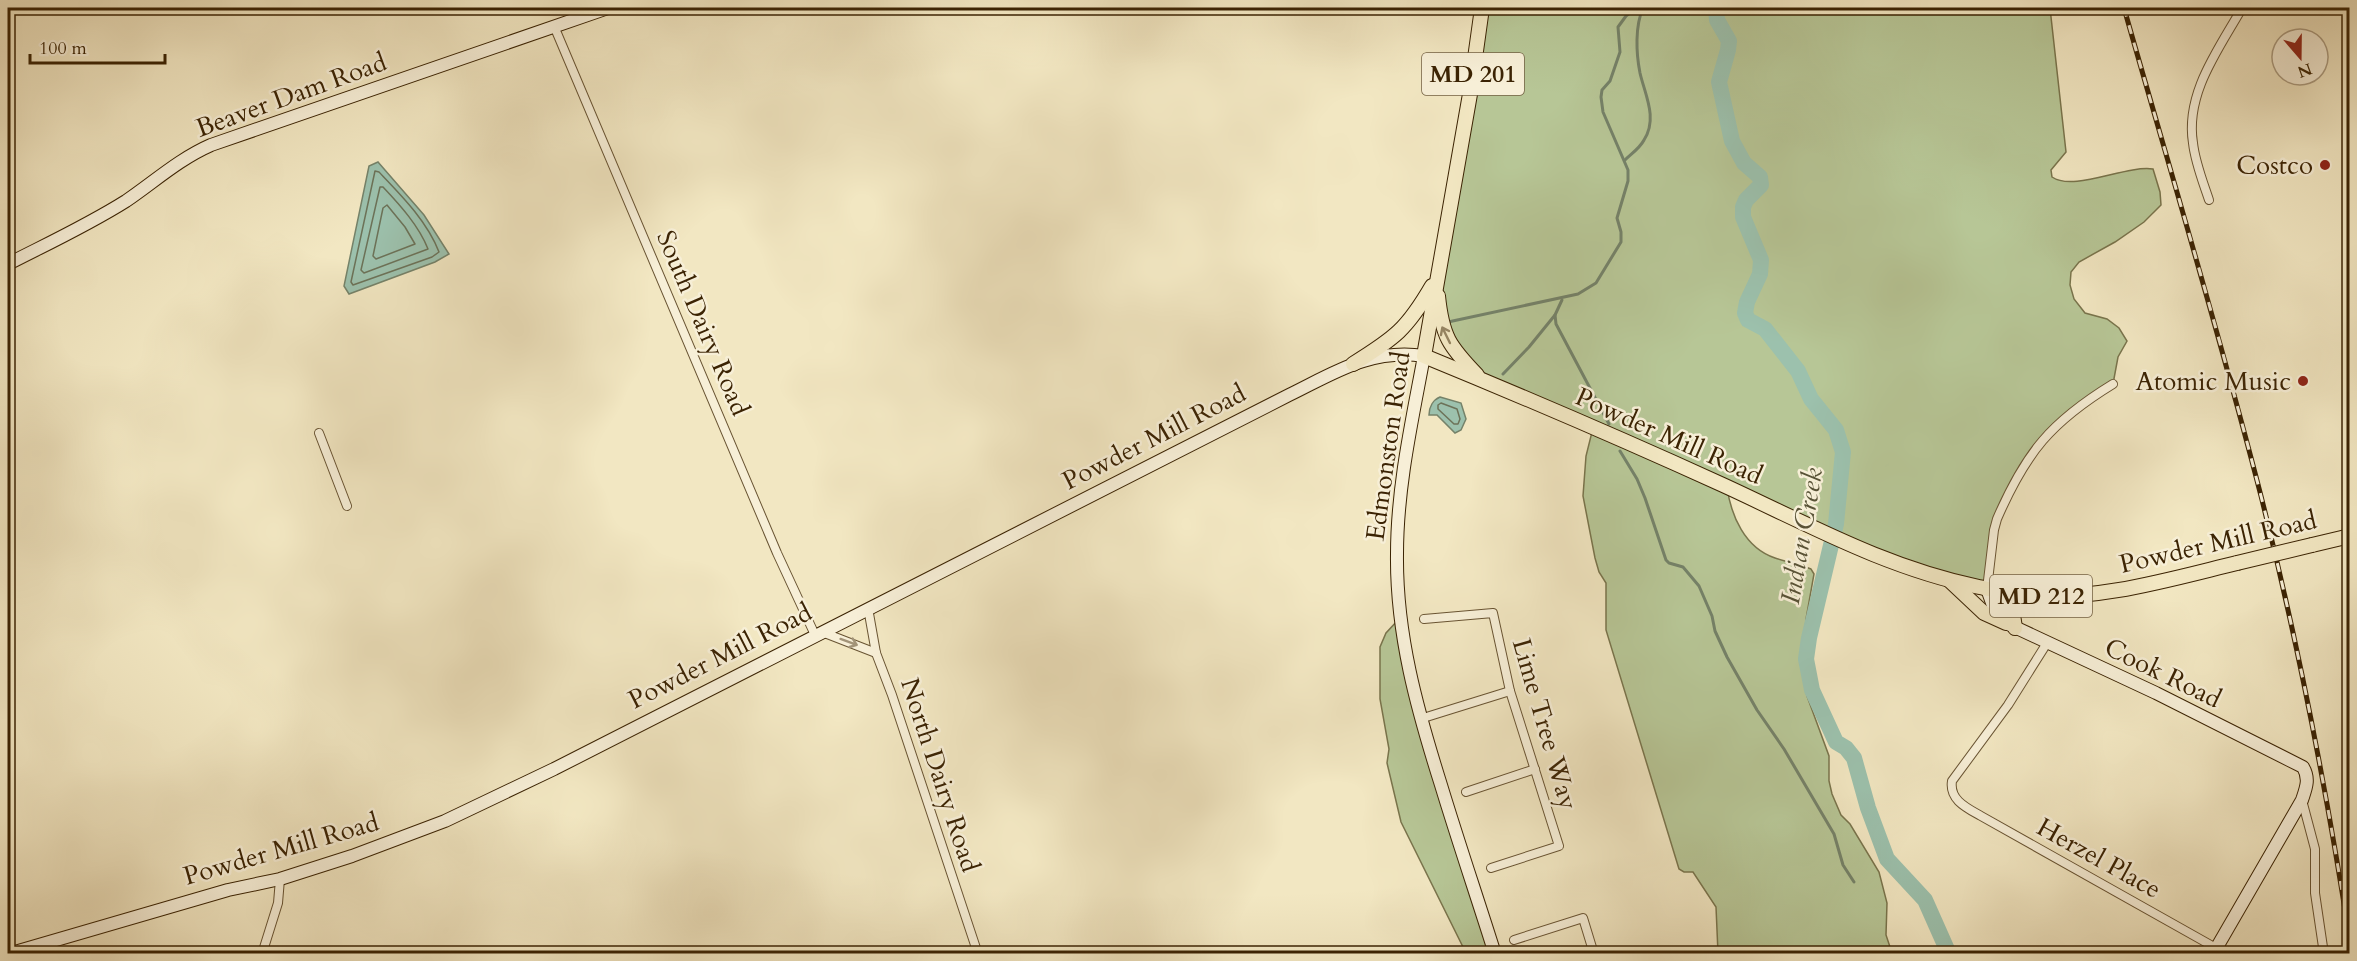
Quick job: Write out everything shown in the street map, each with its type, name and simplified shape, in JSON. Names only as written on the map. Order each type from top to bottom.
[{"type":"main road","name":"Beaver Dam Road","points":[[8,264],[98,218],[183,158],[202,149],[608,8]]},
{"type":"main road","name":"Edmonston Road","points":[[1482,8],[1470,94],[1401,490],[1397,554],[1401,622],[1407,666],[1420,719],[1495,954]]},
{"type":"main road","points":[[1353,364],[1404,328],[1417,312],[1436,279]]},
{"type":"main road","points":[[1436,279],[1441,323],[1445,333],[1451,346],[1480,379]]},
{"type":"main road","name":"Powder Mill Road","points":[[8,954],[228,890],[280,879],[399,840],[463,813],[1353,364],[1392,354],[1424,356],[1480,379],[1678,464],[1891,563],[1950,581],[1987,589],[2024,596],[2076,596],[2121,591],[2349,536]]},
{"type":"main road","points":[[1950,581],[1984,614],[2010,626]]},
{"type":"main road","points":[[1987,589],[1996,614],[2010,626]]},
{"type":"main road","points":[[2010,626],[2012,608],[2024,596]]},
{"type":"main road","name":"Cook Road","points":[[2010,626],[2156,693],[2303,768],[2307,774],[2307,785],[2302,800]]},
{"type":"main road","points":[[2215,951],[2302,800]]},
{"type":"street","points":[[2210,200],[2193,144],[2193,106],[2199,88],[2242,8]]},
{"type":"street","name":"South Dairy Road","points":[[554,26],[773,544],[818,634]]},
{"type":"street","points":[[1987,589],[1997,519],[2028,459],[2061,419],[2113,384]]},
{"type":"street","points":[[319,434],[347,506]]},
{"type":"street","name":"North Dairy Road","points":[[868,608],[876,653],[978,954]]},
{"type":"street","name":"Lime Tree Way","points":[[1424,620],[1493,614],[1510,691],[1559,846],[1491,868]]},
{"type":"street","points":[[818,634],[876,653]]},
{"type":"street","name":"Herzel Place","points":[[2047,643],[2008,705],[1952,781],[1953,794],[1960,804],[2215,951]]},
{"type":"street","points":[[1420,719],[1510,691]]},
{"type":"street","points":[[1466,792],[1535,769]]},
{"type":"street","points":[[2302,800],[2315,849],[2315,893],[2324,954]]},
{"type":"street","points":[[262,954],[278,903],[280,879]]},
{"type":"street","points":[[1514,940],[1583,918],[1594,954]]},
{"type":"shaded area","points":[[1482,8],[2050,8],[2066,152],[2051,170],[2052,177],[2073,182],[2128,171],[2153,169],[2160,192],[2161,205],[2144,222],[2115,242],[2079,262],[2071,272],[2070,285],[2074,299],[2085,313],[2107,319],[2119,328],[2127,341],[2118,357],[2113,384],[2040,442],[1997,519],[1987,589],[1950,581],[1727,487],[1736,520],[1755,547],[1775,558],[1811,569],[1814,574],[1806,619],[1802,670],[1807,696],[1829,756],[1829,781],[1832,794],[1841,815],[1850,824],[1879,872],[1887,903],[1886,935],[1892,953],[1718,953],[1716,907],[1693,872],[1684,872],[1679,869],[1606,630],[1606,583],[1599,572],[1595,558],[1583,496],[1586,456],[1593,428],[1481,379],[1451,346],[1436,279]]},
{"type":"shaded area","points":[[1400,618],[1407,666],[1495,953],[1466,953],[1401,822],[1387,763],[1389,749],[1380,699],[1380,647],[1386,633]]},
{"type":"water","points":[[378,162],[424,215],[449,254],[435,262],[349,294],[344,286],[369,166]]},
{"type":"water","points":[[1440,397],[1461,403],[1466,419],[1461,430],[1455,433],[1437,415],[1429,415],[1432,404]]},
{"type":"waterway","points":[[1448,322],[1578,294],[1596,283],[1621,242],[1617,218],[1628,181],[1628,170],[1603,112],[1601,97],[1602,90],[1610,81],[1620,52],[1618,27],[1636,8]]},
{"type":"waterway","points":[[1625,160],[1642,143],[1650,123],[1649,106],[1640,73],[1637,48],[1637,31],[1643,8]]},
{"type":"waterway","name":"Indian Creek","points":[[1716,8],[1717,20],[1729,41],[1719,82],[1732,141],[1744,163],[1760,177],[1761,185],[1746,200],[1743,207],[1743,217],[1761,260],[1760,274],[1747,302],[1745,313],[1748,320],[1765,329],[1798,371],[1811,399],[1836,430],[1843,452],[1836,524],[1806,659],[1812,690],[1836,742],[1846,748],[1854,758],[1868,808],[1887,859],[1925,900],[1949,954]]},
{"type":"waterway","points":[[1562,300],[1555,315],[1556,324],[1609,424]]},
{"type":"waterway","points":[[1503,374],[1555,315]]},
{"type":"waterway","points":[[1620,451],[1637,479],[1666,560],[1683,567],[1699,586],[1727,657],[1834,834],[1843,865],[1854,882]]},
{"type":"railway","points":[[2124,8],[2228,373],[2275,551],[2311,718],[2350,942]]},
{"type":"place","name":"Costco","points":[[2325,165]]},
{"type":"place","name":"Atomic Music","points":[[2303,381]]}]
